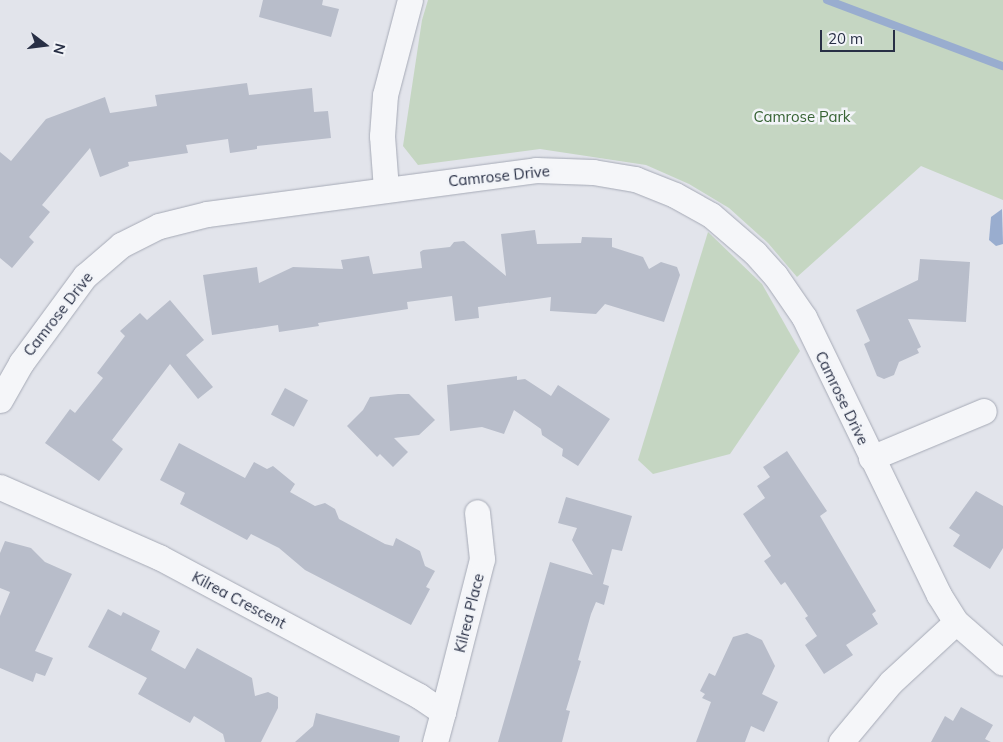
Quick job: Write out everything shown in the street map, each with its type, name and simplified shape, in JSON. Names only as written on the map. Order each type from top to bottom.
[{"type":"street","points":[[386,189],[382,136],[385,95],[410,0]]},
{"type":"street","name":"Camrose Drive","points":[[0,400],[21,363],[85,276],[102,260],[140,235],[207,214],[536,170],[593,172],[635,179],[692,203],[725,225],[756,253],[795,303],[920,562],[956,622],[1003,663]]},
{"type":"street","points":[[871,458],[984,411]]},
{"type":"street","name":"Kilrea Crescent","points":[[0,487],[158,557],[419,696],[442,712]]},
{"type":"street","name":"Kilrea Place","points":[[442,712],[482,559],[477,512]]},
{"type":"street","points":[[841,742],[891,682],[956,622]]},
{"type":"street","points":[[435,742],[442,712]]},
{"type":"green space","name":"Camrose Park","points":[[428,0],[1003,0],[1003,200],[921,166],[797,277],[768,243],[729,208],[689,184],[646,165],[540,149],[418,165],[403,146],[422,20]]},
{"type":"green space","points":[[708,232],[762,284],[800,351],[730,454],[653,474],[638,460]]},
{"type":"water","points":[[1002,209],[1003,244],[996,246],[989,240],[991,217]]},
{"type":"building","points":[[263,0],[323,0],[322,5],[339,9],[331,37],[259,17]]},
{"type":"building","points":[[247,83],[249,95],[312,88],[314,112],[328,111],[331,138],[257,146],[257,149],[230,153],[228,139],[186,145],[188,153],[128,162],[129,166],[100,177],[90,148],[42,205],[50,212],[29,237],[34,242],[12,268],[0,258],[0,152],[11,161],[46,119],[105,97],[110,113],[157,106],[155,95]]},
{"type":"building","points":[[535,230],[537,244],[581,243],[582,237],[612,238],[612,247],[643,257],[649,269],[661,262],[677,267],[680,275],[664,322],[605,304],[596,314],[550,311],[551,297],[478,307],[479,318],[455,321],[452,296],[407,302],[408,309],[318,323],[319,326],[279,332],[278,325],[212,335],[203,275],[257,267],[259,283],[293,267],[343,269],[341,260],[369,256],[373,274],[422,268],[420,252],[423,250],[450,247],[454,242],[464,241],[506,276],[501,234]]},
{"type":"building","points":[[920,259],[970,262],[966,322],[908,319],[921,347],[917,349],[919,353],[899,362],[894,375],[884,379],[877,376],[864,344],[870,341],[856,310],[918,280]]},
{"type":"building","points":[[170,300],[204,340],[186,355],[213,387],[198,399],[170,364],[112,440],[123,449],[99,481],[45,443],[70,409],[75,413],[103,378],[97,373],[125,336],[120,331],[140,313],[147,320]]},
{"type":"building","points":[[517,376],[517,380],[525,379],[551,396],[558,385],[610,419],[578,466],[562,456],[563,449],[542,435],[541,429],[514,410],[504,434],[482,427],[450,431],[447,385]]},
{"type":"building","points":[[285,388],[308,400],[294,427],[271,414]]},
{"type":"building","points":[[409,394],[435,420],[419,435],[394,438],[408,452],[393,467],[380,454],[377,457],[347,426],[363,410],[370,397]]},
{"type":"building","points":[[179,443],[245,478],[254,462],[267,469],[273,466],[295,484],[290,492],[315,506],[325,503],[335,509],[339,519],[385,544],[393,546],[396,538],[420,551],[425,566],[435,571],[426,587],[430,589],[411,625],[305,570],[279,548],[251,534],[247,540],[180,504],[185,493],[160,480]]},
{"type":"building","points":[[787,451],[827,511],[820,516],[876,611],[872,614],[878,624],[846,645],[853,655],[824,674],[805,645],[817,636],[805,618],[808,616],[785,582],[781,585],[764,561],[771,556],[743,514],[765,498],[757,486],[770,477],[763,467]]},
{"type":"building","points":[[976,491],[1003,506],[1003,548],[990,569],[953,546],[960,535],[949,528]]},
{"type":"building","points":[[566,497],[632,516],[622,551],[612,549],[603,584],[609,586],[604,605],[596,602],[591,614],[578,660],[581,661],[566,710],[570,711],[562,742],[498,742],[550,562],[593,575],[572,540],[577,528],[558,523]]},
{"type":"building","points":[[5,541],[31,548],[45,562],[72,574],[35,651],[53,658],[45,676],[36,673],[33,682],[0,668],[0,616],[10,592],[0,588],[0,553]]},
{"type":"building","points":[[108,609],[121,616],[123,612],[160,631],[151,650],[185,669],[197,648],[252,678],[255,696],[268,692],[278,697],[278,708],[261,742],[225,742],[223,734],[194,716],[190,723],[138,694],[147,678],[88,647]]},
{"type":"building","points":[[747,633],[762,640],[775,666],[762,694],[778,702],[764,732],[751,726],[745,742],[696,742],[711,702],[702,698],[705,694],[700,691],[709,673],[715,676],[733,637]]},
{"type":"building","points":[[961,707],[993,725],[985,739],[991,742],[931,742],[945,716],[953,721]]},
{"type":"building","points":[[316,713],[400,736],[399,742],[295,742],[313,726]]},
{"type":"waterway","points":[[827,0],[1003,66]]}]
